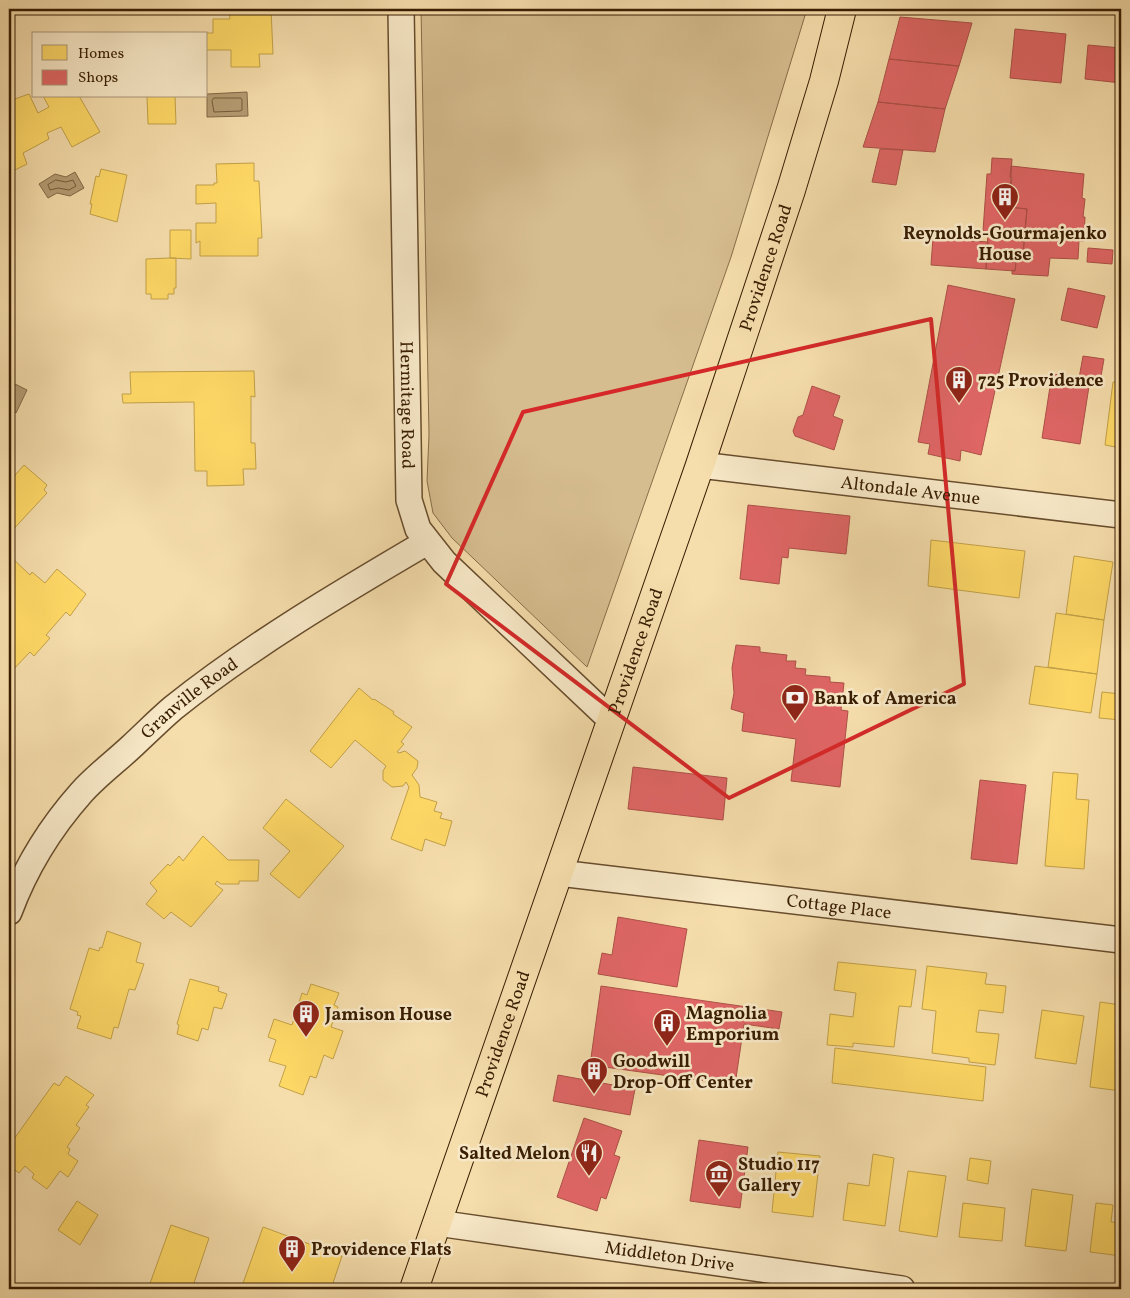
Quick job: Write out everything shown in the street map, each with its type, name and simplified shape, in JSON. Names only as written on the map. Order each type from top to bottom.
[{"type":"main road","name":"Providence Road","points":[[414,1289],[700,465],[791,190],[824,81],[842,9]]},
{"type":"street","name":"Hermitage Road","points":[[401,9],[409,500],[418,529],[444,562],[611,720]]},
{"type":"street","name":"Altondale Avenue","points":[[700,465],[1121,514]]},
{"type":"street","name":"Granville Road","points":[[9,912],[14,897],[37,852],[82,792],[172,709],[236,661],[363,580],[427,542]]},
{"type":"street","name":"Cottage Place","points":[[559,873],[1121,940]]},
{"type":"street","name":"Middleton Drive","points":[[437,1223],[902,1289]]},
{"type":"highlighted area","points":[[931,319],[964,684],[729,798],[446,584],[523,412]]},
{"type":"shaded area","points":[[421,9],[807,9],[731,257],[587,667],[452,538],[433,513],[427,481],[429,435]]},
{"type":"water","points":[[247,92],[248,116],[207,117],[208,94]]},
{"type":"water","points":[[75,172],[84,188],[70,196],[57,193],[48,198],[39,184],[55,174],[66,177]]},
{"type":"water","points":[[9,381],[27,390],[16,413],[9,409]]},
{"type":"building: Homes","points":[[229,9],[271,9],[273,54],[259,54],[260,67],[231,67],[231,50],[208,50],[208,33],[213,33],[213,19],[230,19]]},
{"type":"building: Homes","points":[[29,94],[38,113],[49,107],[44,98],[80,98],[100,132],[72,147],[61,127],[47,133],[49,139],[23,153],[27,164],[9,173],[9,101]]},
{"type":"building: Homes","points":[[147,98],[175,98],[176,124],[148,124]]},
{"type":"building: Homes","points":[[254,163],[254,181],[259,181],[262,238],[258,238],[258,256],[200,256],[200,241],[196,243],[196,223],[216,223],[216,203],[196,204],[196,185],[214,185],[214,183],[217,183],[216,164]]},
{"type":"building: Homes","points":[[101,169],[127,175],[117,222],[90,214],[92,204],[90,204],[96,176],[99,177]]},
{"type":"building: Homes","points":[[170,230],[191,230],[191,259],[170,258]]},
{"type":"building: Homes","points":[[176,258],[176,288],[174,288],[174,294],[168,294],[168,299],[151,299],[151,294],[146,294],[146,259]]},
{"type":"building: Homes","points":[[254,371],[255,397],[251,396],[251,443],[255,443],[256,469],[243,469],[244,485],[207,486],[207,471],[195,471],[194,402],[123,403],[122,394],[131,394],[130,372]]},
{"type":"building: Homes","points":[[1113,382],[1121,383],[1121,448],[1105,445]]},
{"type":"building: Homes","points":[[24,465],[47,485],[44,490],[47,493],[9,534],[9,482]]},
{"type":"building: Homes","points":[[931,540],[1025,551],[1019,598],[928,586]]},
{"type":"building: Homes","points":[[1074,556],[1113,562],[1104,620],[1066,614]]},
{"type":"building: Homes","points":[[11,557],[30,575],[32,572],[45,583],[57,569],[86,594],[70,616],[66,612],[46,635],[50,638],[34,656],[30,652],[9,674],[9,560]]},
{"type":"building: Homes","points":[[1056,613],[1104,620],[1097,674],[1048,667]]},
{"type":"building: Homes","points":[[1035,666],[1097,674],[1091,713],[1029,704]]},
{"type":"building: Homes","points":[[359,688],[412,727],[401,742],[404,744],[397,752],[405,751],[418,761],[417,768],[412,775],[419,785],[420,797],[437,802],[434,811],[442,813],[440,818],[452,821],[445,846],[425,839],[422,851],[391,839],[409,787],[406,782],[403,786],[392,787],[383,780],[383,771],[386,766],[355,740],[331,768],[310,751]]},
{"type":"building: Homes","points":[[1102,692],[1121,694],[1121,720],[1099,718]]},
{"type":"building: Homes","points":[[1053,772],[1078,774],[1076,799],[1089,800],[1084,869],[1045,866]]},
{"type":"building: Homes","points":[[286,799],[344,846],[299,898],[270,874],[290,851],[263,828]]},
{"type":"building: Homes","points":[[203,836],[228,860],[259,860],[258,881],[239,881],[239,884],[221,884],[217,881],[215,884],[223,890],[191,927],[171,912],[164,919],[146,904],[157,891],[150,883],[168,864],[170,866],[179,856],[183,861]]},
{"type":"building: Homes","points":[[107,931],[141,943],[136,962],[144,964],[135,990],[129,989],[118,1028],[114,1027],[111,1039],[77,1028],[81,1016],[77,1015],[78,1012],[70,1009],[89,948],[99,951],[100,947],[102,948]]},
{"type":"building: Homes","points":[[838,962],[916,970],[911,1007],[899,1006],[894,1047],[853,1043],[853,1047],[827,1045],[830,1014],[853,1017],[856,993],[834,990]]},
{"type":"building: Homes","points":[[927,966],[987,973],[985,984],[1006,986],[1003,1013],[979,1010],[976,1032],[999,1034],[995,1065],[969,1062],[969,1058],[932,1053],[936,1011],[922,1009]]},
{"type":"building: Homes","points":[[190,979],[219,987],[218,991],[227,994],[222,1009],[214,1007],[208,1030],[202,1028],[198,1041],[177,1034],[179,1025],[177,1024]]},
{"type":"building: Homes","name":"Jamison House","points":[[311,984],[339,993],[334,1005],[338,1007],[331,1027],[343,1031],[333,1059],[324,1055],[316,1078],[310,1076],[303,1095],[279,1086],[286,1066],[269,1061],[276,1040],[268,1037],[274,1019],[292,1025],[302,993],[307,995]]},
{"type":"building: Homes","points":[[1100,1002],[1121,1005],[1121,1091],[1090,1087]]},
{"type":"building: Homes","points":[[1042,1010],[1084,1016],[1076,1064],[1035,1058]]},
{"type":"building: Homes","points":[[835,1048],[986,1067],[983,1101],[832,1083]]},
{"type":"building: Homes","points":[[66,1076],[94,1095],[86,1105],[89,1107],[76,1125],[80,1128],[67,1147],[70,1149],[68,1154],[78,1161],[68,1177],[60,1171],[47,1189],[32,1178],[34,1174],[25,1166],[19,1173],[9,1165],[9,1146],[54,1083],[59,1086]]},
{"type":"building: Homes","points":[[778,1152],[820,1156],[813,1217],[772,1212]]},
{"type":"building: Homes","points":[[873,1154],[894,1158],[885,1226],[843,1220],[848,1183],[869,1186]]},
{"type":"building: Homes","points":[[970,1158],[991,1161],[988,1184],[967,1180]]},
{"type":"building: Homes","points":[[908,1171],[946,1176],[937,1237],[899,1231]]},
{"type":"building: Homes","points":[[1032,1189],[1073,1195],[1066,1251],[1025,1246]]},
{"type":"building: Homes","points":[[77,1201],[98,1215],[80,1245],[58,1230]]},
{"type":"building: Homes","points":[[963,1203],[1005,1208],[1002,1241],[959,1237]]},
{"type":"building: Homes","points":[[1096,1203],[1113,1205],[1111,1222],[1121,1223],[1121,1256],[1090,1252]]},
{"type":"building: Homes","points":[[171,1225],[209,1238],[192,1289],[148,1289]]},
{"type":"building: Homes","name":"Providence Flats","points":[[263,1227],[342,1256],[331,1289],[241,1289]]},
{"type":"building: Shops","points":[[900,17],[972,23],[959,66],[889,59]]},
{"type":"building: Shops","points":[[1015,29],[1066,34],[1061,83],[1010,78]]},
{"type":"building: Shops","points":[[1088,45],[1121,48],[1121,83],[1085,79]]},
{"type":"building: Shops","points":[[889,59],[959,66],[945,109],[878,102]]},
{"type":"building: Shops","points":[[878,102],[945,109],[935,152],[863,147]]},
{"type":"building: Shops","points":[[880,149],[903,150],[896,185],[872,182]]},
{"type":"building: Shops","name":"Reynolds-Gourmajenko House","points":[[992,158],[1012,159],[1009,207],[1027,209],[1023,254],[1017,253],[1015,271],[986,269],[988,232],[983,231],[987,174],[991,174]]},
{"type":"building: Shops","points":[[1011,166],[1084,174],[1082,198],[1085,199],[1083,217],[1085,217],[1084,241],[1079,241],[1078,259],[1050,258],[1048,276],[1012,274],[1012,270],[1015,271],[1017,253],[1023,254],[1027,209],[1009,207],[1012,177],[1010,177]]},
{"type":"building: Shops","points":[[933,238],[988,242],[986,269],[931,265]]},
{"type":"building: Shops","points":[[1088,248],[1113,250],[1112,264],[1087,262]]},
{"type":"building: Shops","name":"725 Providence","points":[[948,285],[1015,299],[981,455],[961,450],[960,461],[928,454],[930,444],[918,442]]},
{"type":"building: Shops","points":[[1068,288],[1105,296],[1097,328],[1061,320]]},
{"type":"building: Shops","points":[[1083,356],[1104,359],[1100,382],[1090,380],[1080,444],[1042,438],[1052,374],[1079,378]]},
{"type":"building: Shops","points":[[812,386],[840,396],[833,416],[843,420],[834,450],[795,436],[793,431],[798,417],[803,415]]},
{"type":"building: Shops","points":[[748,505],[850,516],[846,554],[789,548],[788,558],[782,557],[779,584],[740,579]]},
{"type":"building: Shops","name":"Bank of America","points":[[736,645],[760,647],[760,652],[787,655],[786,661],[796,661],[795,668],[806,669],[805,675],[830,677],[830,682],[844,683],[841,710],[848,711],[840,787],[791,781],[796,739],[742,731],[744,713],[731,709],[734,693],[732,668]]},
{"type":"building: Shops","points":[[633,767],[727,778],[723,820],[628,809]]},
{"type":"building: Shops","points":[[980,780],[1026,785],[1017,864],[971,859]]},
{"type":"building: Shops","points":[[618,917],[687,929],[677,987],[598,974],[602,953],[612,955]]},
{"type":"building: Shops","name":"Magnolia Emporium","points":[[601,986],[782,1012],[779,1029],[744,1024],[735,1085],[590,1065]]},
{"type":"building: Shops","name":"Goodwill Drop-Off Center","points":[[558,1075],[635,1089],[630,1115],[553,1101]]},
{"type":"building: Shops","name":"Salted Melon","points":[[584,1118],[622,1131],[614,1155],[620,1157],[606,1199],[601,1197],[597,1211],[557,1197]]},
{"type":"building: Shops","points":[[699,1140],[748,1147],[740,1208],[690,1201]]},
{"type":"place","name":"Reynolds-Gourmajenko House","points":[[1005,221]]},
{"type":"place","name":"725 Providence","points":[[959,404]]},
{"type":"place","name":"Bank of America","points":[[795,722]]},
{"type":"place","name":"Jamison House","points":[[306,1038]]},
{"type":"place","name":"Magnolia Emporium","points":[[667,1047]]},
{"type":"place","name":"Goodwill Drop-Off Center","points":[[594,1095]]},
{"type":"place","name":"Salted Melon","points":[[589,1177]]},
{"type":"place","name":"Studio 117 Gallery","points":[[719,1198]]},
{"type":"place","name":"Providence Flats","points":[[292,1273]]}]
